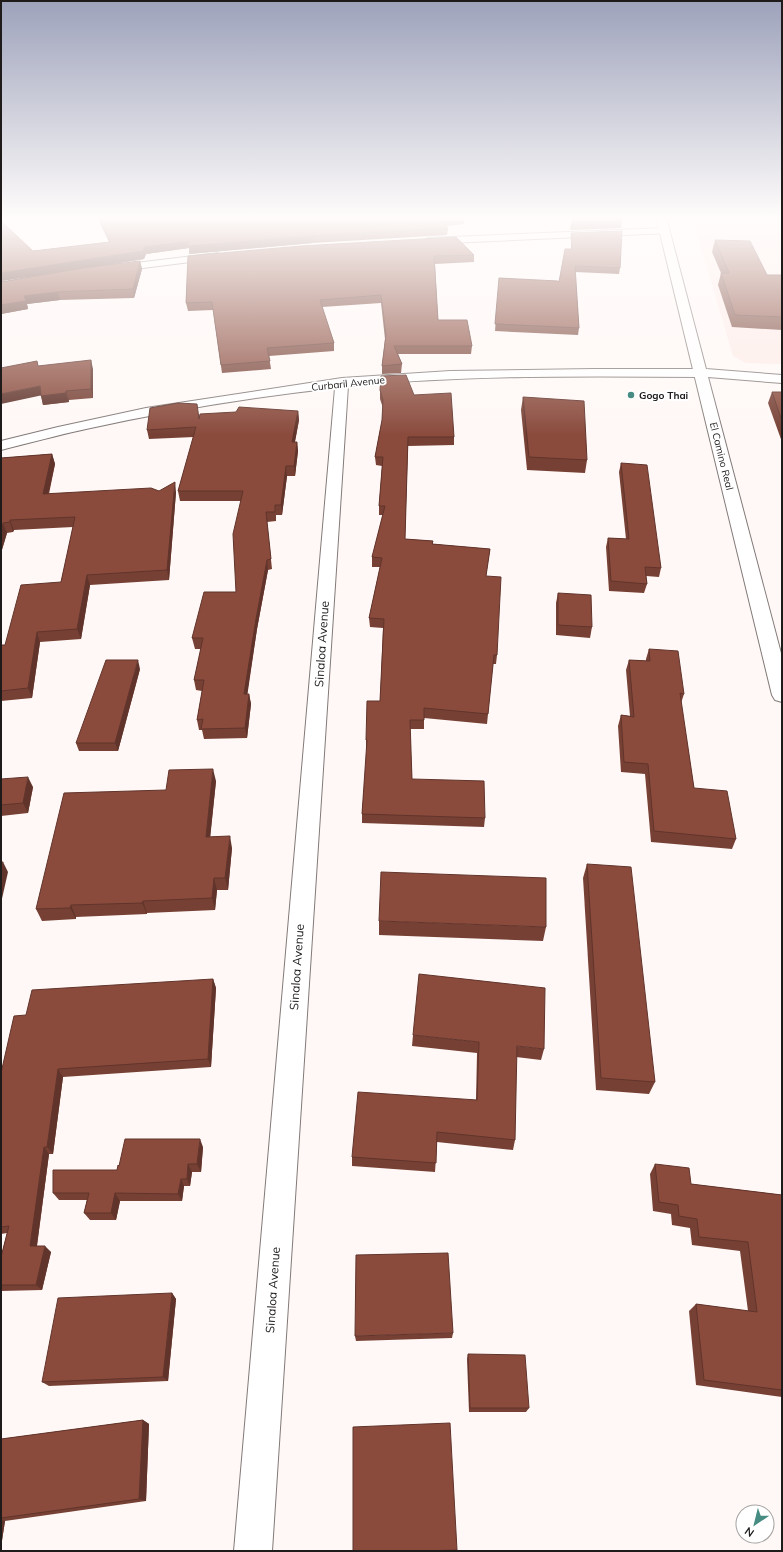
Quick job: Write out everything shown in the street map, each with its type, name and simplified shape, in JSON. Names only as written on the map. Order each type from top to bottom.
[{"type":"street","name":"El Camino Real","points":[[680,289],[782,695]]},
{"type":"street","name":"Curbaril Avenue","points":[[1,446],[64,429],[155,410],[342,382],[413,377],[475,375],[702,373],[743,371],[782,372]]},
{"type":"street","name":"Curbaril Avenue","points":[[702,373],[745,378],[782,379]]},
{"type":"street","name":"Sinaloa Avenue","points":[[253,1551],[342,382]]},
{"type":"shaded area","points":[[713,289],[782,289],[782,364],[746,363],[733,356]]},
{"type":"building","points":[[1,289],[122,289],[58,292],[24,296],[26,301],[1,305]]},
{"type":"building","points":[[187,289],[436,289],[438,320],[467,320],[472,346],[394,346],[402,364],[382,366],[386,335],[381,295],[320,300],[334,343],[267,348],[270,361],[221,365],[212,302],[186,303]]},
{"type":"building","points":[[498,289],[577,289],[579,328],[495,324]]},
{"type":"building","points":[[726,289],[782,289],[782,317],[735,315]]},
{"type":"building","points":[[91,360],[91,389],[66,391],[66,393],[41,396],[40,386],[1,394],[1,368],[37,361],[38,366]]},
{"type":"building","points":[[406,375],[414,395],[451,393],[454,437],[408,437],[405,539],[433,541],[432,544],[490,549],[486,576],[501,577],[497,655],[494,655],[488,714],[424,708],[424,720],[410,720],[412,779],[484,781],[485,818],[362,814],[367,740],[367,701],[380,701],[384,619],[369,618],[382,558],[372,557],[385,506],[379,506],[383,457],[375,457],[382,420],[383,400],[380,390],[381,376]]},
{"type":"building","points":[[772,392],[782,392],[782,421]]},
{"type":"building","points":[[523,397],[584,401],[587,460],[529,457]]},
{"type":"building","points":[[178,403],[197,404],[199,419],[200,414],[236,412],[239,407],[298,411],[292,442],[297,442],[294,466],[286,466],[281,505],[275,505],[275,512],[266,512],[271,559],[267,560],[244,694],[249,694],[245,728],[201,729],[203,719],[197,720],[204,680],[194,680],[203,638],[192,638],[204,592],[236,592],[233,534],[243,491],[178,491],[196,427],[147,430],[150,408]]},
{"type":"building","points":[[52,454],[43,494],[151,488],[159,491],[175,482],[167,570],[87,575],[77,629],[37,632],[28,688],[1,691],[1,645],[5,645],[21,585],[61,582],[75,517],[10,520],[10,522],[3,523],[1,531],[1,458]]},
{"type":"building","points":[[621,463],[647,465],[661,568],[645,567],[647,584],[611,581],[608,538],[629,539]]},
{"type":"building","points":[[558,593],[591,595],[592,627],[558,625]]},
{"type":"building","points":[[649,649],[678,651],[684,694],[680,693],[694,788],[727,791],[736,839],[654,831],[648,764],[624,762],[621,715],[634,717],[629,660],[650,661]]},
{"type":"building","points":[[106,660],[138,660],[115,743],[76,743]]},
{"type":"building","points":[[213,769],[206,837],[230,836],[225,878],[214,878],[212,898],[143,901],[142,903],[71,905],[70,908],[36,909],[64,793],[166,790],[169,770]]},
{"type":"building","points":[[28,777],[23,803],[1,805],[1,779]]},
{"type":"building","points":[[587,864],[631,867],[655,1082],[601,1078]]},
{"type":"building","points":[[381,872],[546,878],[546,927],[379,921]]},
{"type":"building","points":[[419,974],[545,988],[544,1049],[517,1046],[515,1140],[437,1132],[436,1163],[352,1157],[358,1092],[477,1100],[479,1042],[413,1035]]},
{"type":"building","points":[[213,979],[208,1059],[58,1069],[47,1147],[44,1147],[30,1246],[45,1246],[36,1285],[1,1285],[1,1257],[9,1226],[1,1227],[1,1073],[14,1016],[26,1015],[32,990]]},
{"type":"building","points":[[125,1139],[200,1139],[197,1164],[188,1164],[187,1179],[181,1179],[178,1194],[115,1193],[111,1213],[84,1213],[89,1193],[53,1193],[53,1170],[117,1170]]},
{"type":"building","points":[[655,1164],[689,1168],[691,1184],[782,1195],[782,1390],[704,1380],[696,1304],[757,1312],[748,1242],[699,1237],[697,1219],[679,1216],[678,1205],[659,1202]]},
{"type":"building","points":[[448,1253],[453,1333],[355,1336],[356,1255]]},
{"type":"building","points":[[172,1293],[163,1377],[42,1382],[58,1298]]},
{"type":"building","points":[[468,1354],[525,1355],[529,1408],[470,1408]]},
{"type":"building","points":[[143,1420],[139,1499],[1,1518],[1,1439]]},
{"type":"building","points":[[450,1423],[457,1550],[353,1551],[353,1427]]},
{"type":"place","name":"Gogo Thai","points":[[631,395]]}]
